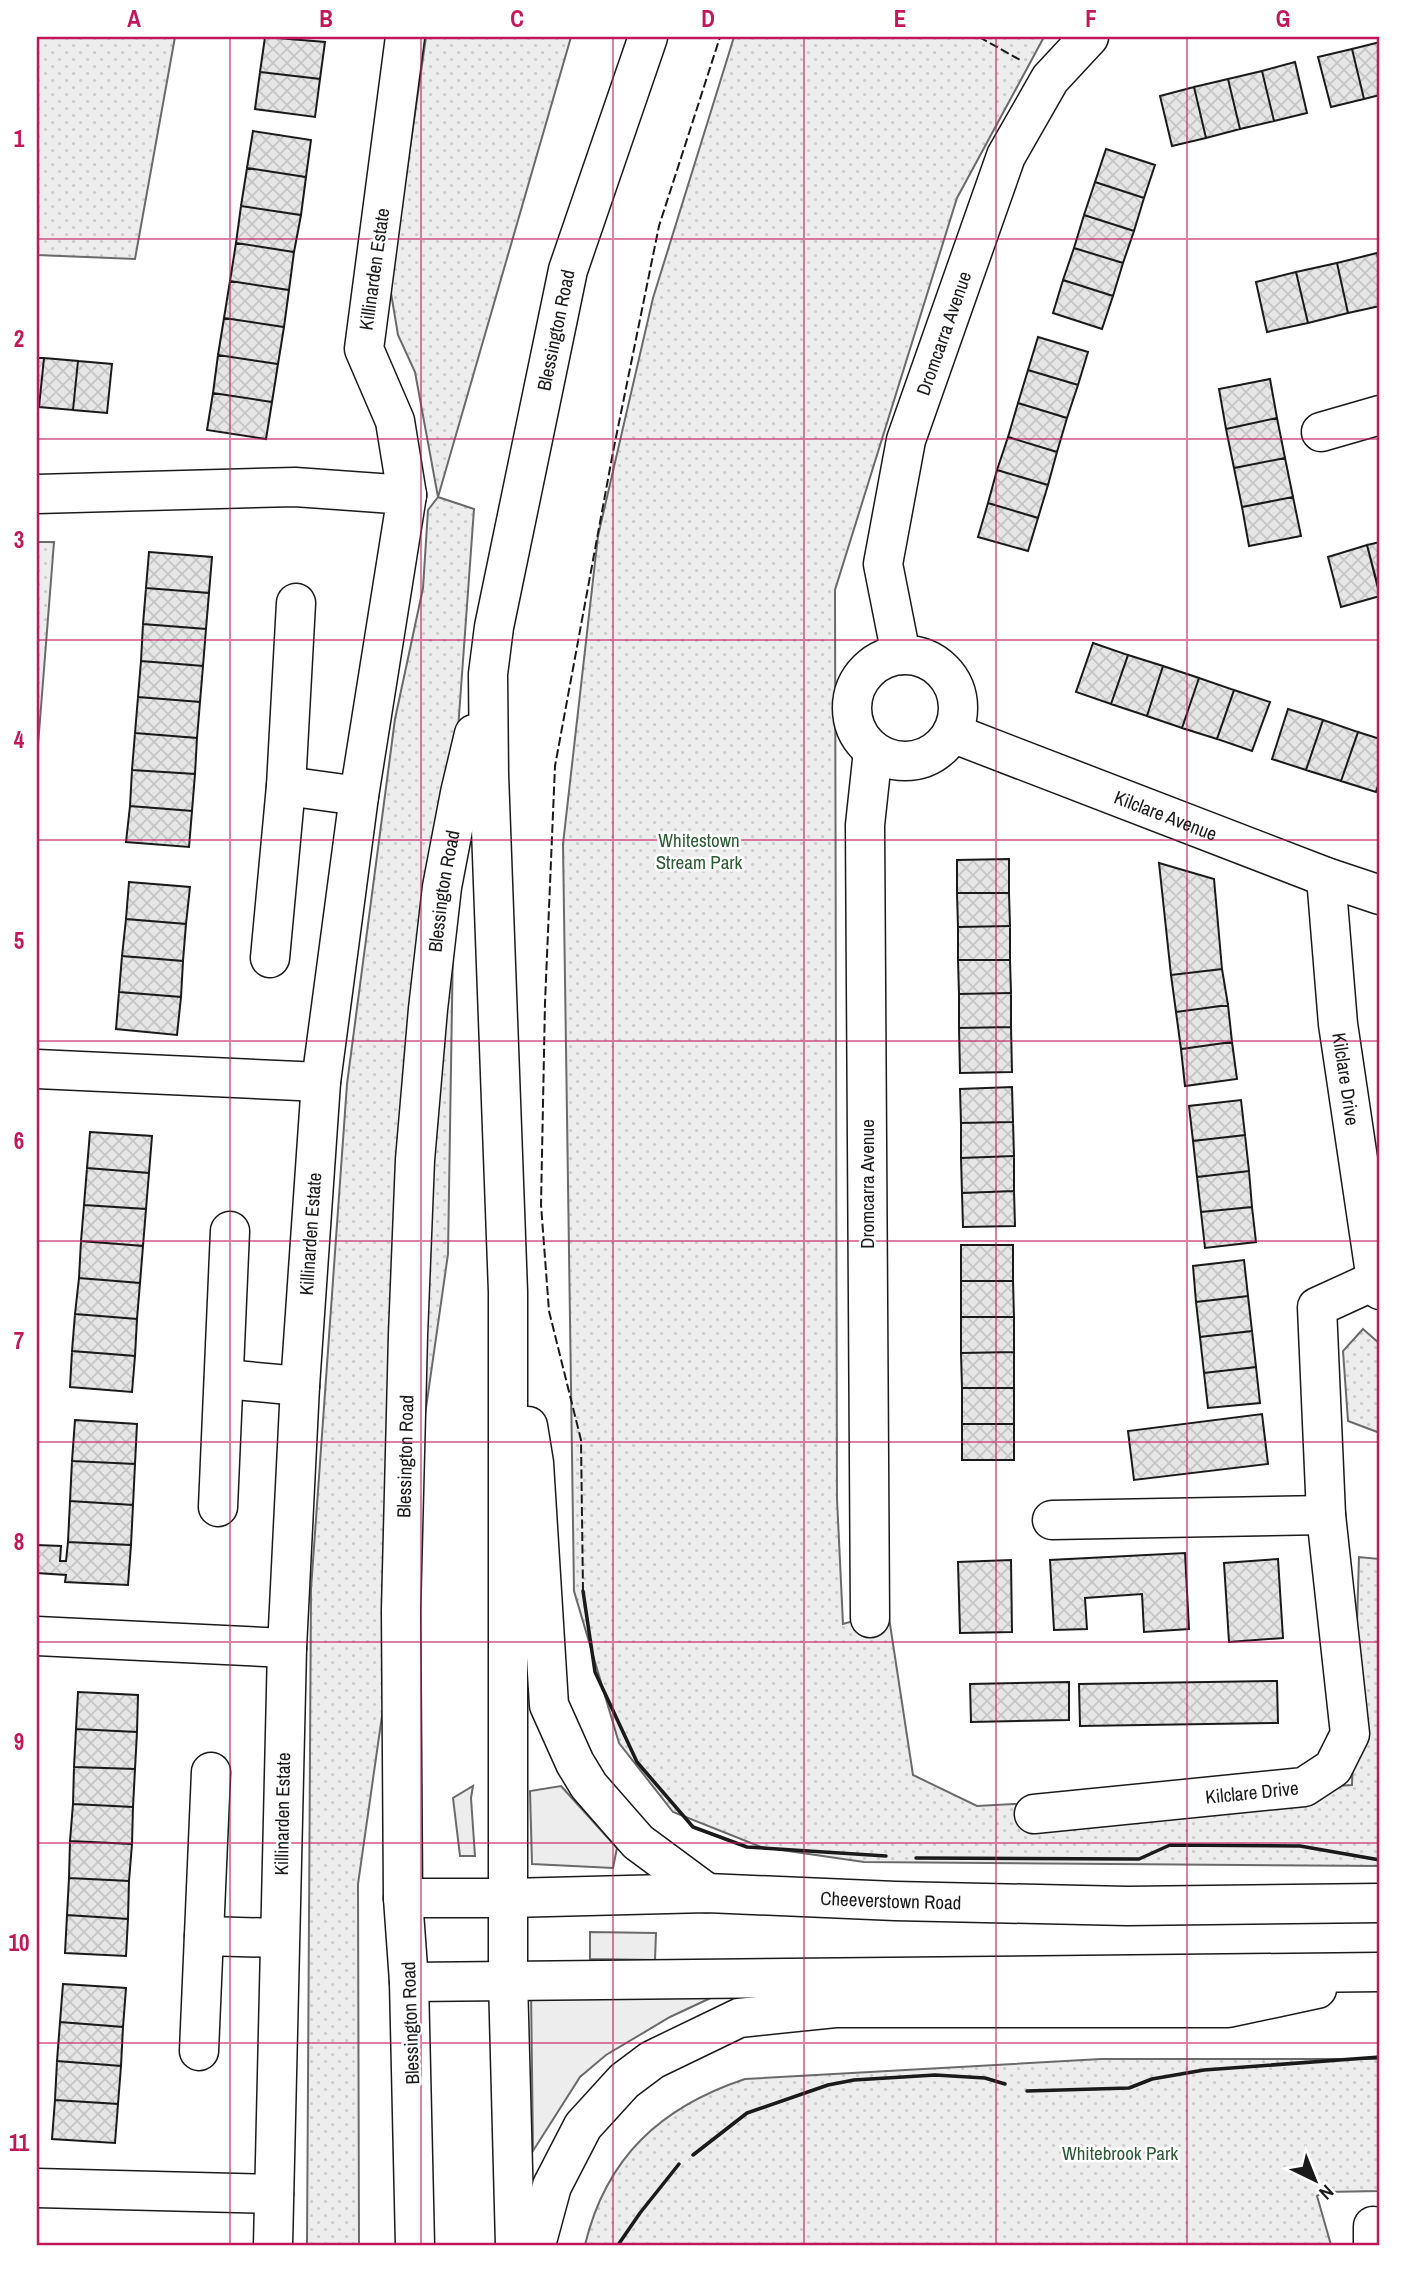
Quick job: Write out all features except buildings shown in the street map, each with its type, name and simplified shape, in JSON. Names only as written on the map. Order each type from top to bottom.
[{"type":"street","name":"Killinarden Estate","points":[[273,2245],[287,1648],[299,1387],[321,1082],[359,796],[407,495],[395,421],[364,349],[405,37]]},
{"type":"street","name":"Blessington Road","points":[[415,2245],[409,1982],[403,1898],[401,1610],[415,1160],[428,1009],[442,887],[460,793],[488,674],[499,600],[568,270],[648,37]]},
{"type":"street","name":"Dromcarra Avenue","points":[[901,655],[883,564],[906,440],[1006,156],[1050,79],[1088,37]]},
{"type":"street","points":[[1321,432],[1380,415]]},
{"type":"street","points":[[37,494],[295,487],[407,495]]},
{"type":"street","points":[[270,958],[286,786],[296,603]]},
{"type":"street","points":[[901,655],[917,655],[932,662],[949,679],[958,702],[958,718],[952,733],[940,748],[925,758],[907,762],[889,759],[873,751],[860,738],[852,720],[852,702],[857,684],[868,669],[883,659],[901,655]]},
{"type":"street","name":"Blessington Road","points":[[488,674],[489,774],[508,1292],[508,1979],[515,2245]]},
{"type":"street","name":"Kilclare Avenue","points":[[952,733],[1326,877],[1380,895]]},
{"type":"street","name":"Dromcarra Avenue","points":[[870,1618],[865,825],[873,751]]},
{"type":"street","points":[[286,786],[359,796]]},
{"type":"street","name":"Kilclare Drive","points":[[1034,1814],[1304,1787],[1333,1768],[1350,1734],[1326,1515],[1317,1307],[1378,1285],[1338,1024],[1326,877]]},
{"type":"street","points":[[37,1069],[321,1082]]},
{"type":"street","points":[[218,1507],[230,1231]]},
{"type":"street","points":[[508,1292],[534,1463],[549,1705],[575,1763],[589,1786],[638,1842],[707,1893]]},
{"type":"street","points":[[224,1379],[299,1387]]},
{"type":"street","points":[[1052,1520],[1326,1515]]},
{"type":"street","points":[[37,1636],[287,1648]]},
{"type":"street","points":[[199,2051],[211,1772]]},
{"type":"street","name":"Cheeverstown Road","points":[[403,1898],[707,1893],[1113,1906],[1380,1903]]},
{"type":"street","points":[[204,1936],[279,1938]]},
{"type":"street","points":[[409,1982],[508,1979],[635,1981],[1380,1974]]},
{"type":"street","points":[[536,2245],[552,2186],[583,2126],[624,2081],[652,2060],[739,2018],[835,2008],[1228,2008],[1380,1974]]},
{"type":"street","points":[[37,2188],[274,2194]]},
{"type":"green space","points":[[37,37],[175,37],[135,259],[37,255]]},
{"type":"green space","points":[[426,37],[571,37],[438,497],[415,372],[398,335],[390,287]]},
{"type":"green space","name":"Whitestown Stream Park","points":[[734,37],[1044,37],[957,198],[835,590],[837,1499],[843,1624],[888,1611],[913,1775],[977,1806],[1352,1785],[1359,1557],[1379,1559],[1380,1554],[1380,1866],[864,1862],[761,1847],[673,1812],[619,1743],[574,1591],[563,844],[598,536],[653,298]]},
{"type":"green space","points":[[438,497],[474,509],[456,757],[448,1254],[358,1884],[359,2245],[307,2245],[311,1589],[347,1084],[395,719],[423,588],[428,510]]},
{"type":"green space","points":[[37,542],[54,542],[37,758]]},
{"type":"green space","points":[[1363,1329],[1380,1344],[1380,1433],[1348,1421],[1343,1351]]},
{"type":"green space","name":"Whitebrook Park","points":[[1101,2059],[1380,2059],[1380,2191],[1323,2192],[1317,2196],[1331,2245],[585,2245],[594,2214],[607,2186],[641,2140],[688,2104],[745,2079]]},
{"type":"shaded area","points":[[473,1786],[471,1798],[475,1856],[460,1856],[453,1798]]},
{"type":"shaded area","points":[[561,1786],[617,1848],[613,1868],[532,1864],[530,1791]]},
{"type":"shaded area","points":[[590,1932],[656,1933],[655,1960],[590,1959]]},
{"type":"shaded area","points":[[531,1990],[717,1995],[670,2017],[606,2055],[580,2077],[533,2151]]},
{"type":"fence","points":[[583,1591],[581,1440],[549,1311],[541,1205],[545,1003],[555,766],[613,452],[659,226],[720,37]]},
{"type":"fence","points":[[979,37],[1022,61]]},
{"type":"wall","points":[[583,1591],[595,1672],[637,1762],[693,1827],[747,1847],[886,1856]]},
{"type":"wall","points":[[916,1858],[1139,1859],[1170,1845],[1300,1846],[1380,1860]]},
{"type":"wall","points":[[1027,2091],[1129,2088],[1152,2079],[1204,2070],[1380,2057]]},
{"type":"wall","points":[[693,2155],[747,2113],[828,2085],[854,2080],[935,2075],[985,2078],[1005,2084]]},
{"type":"wall","points":[[618,2245],[679,2164]]}]
